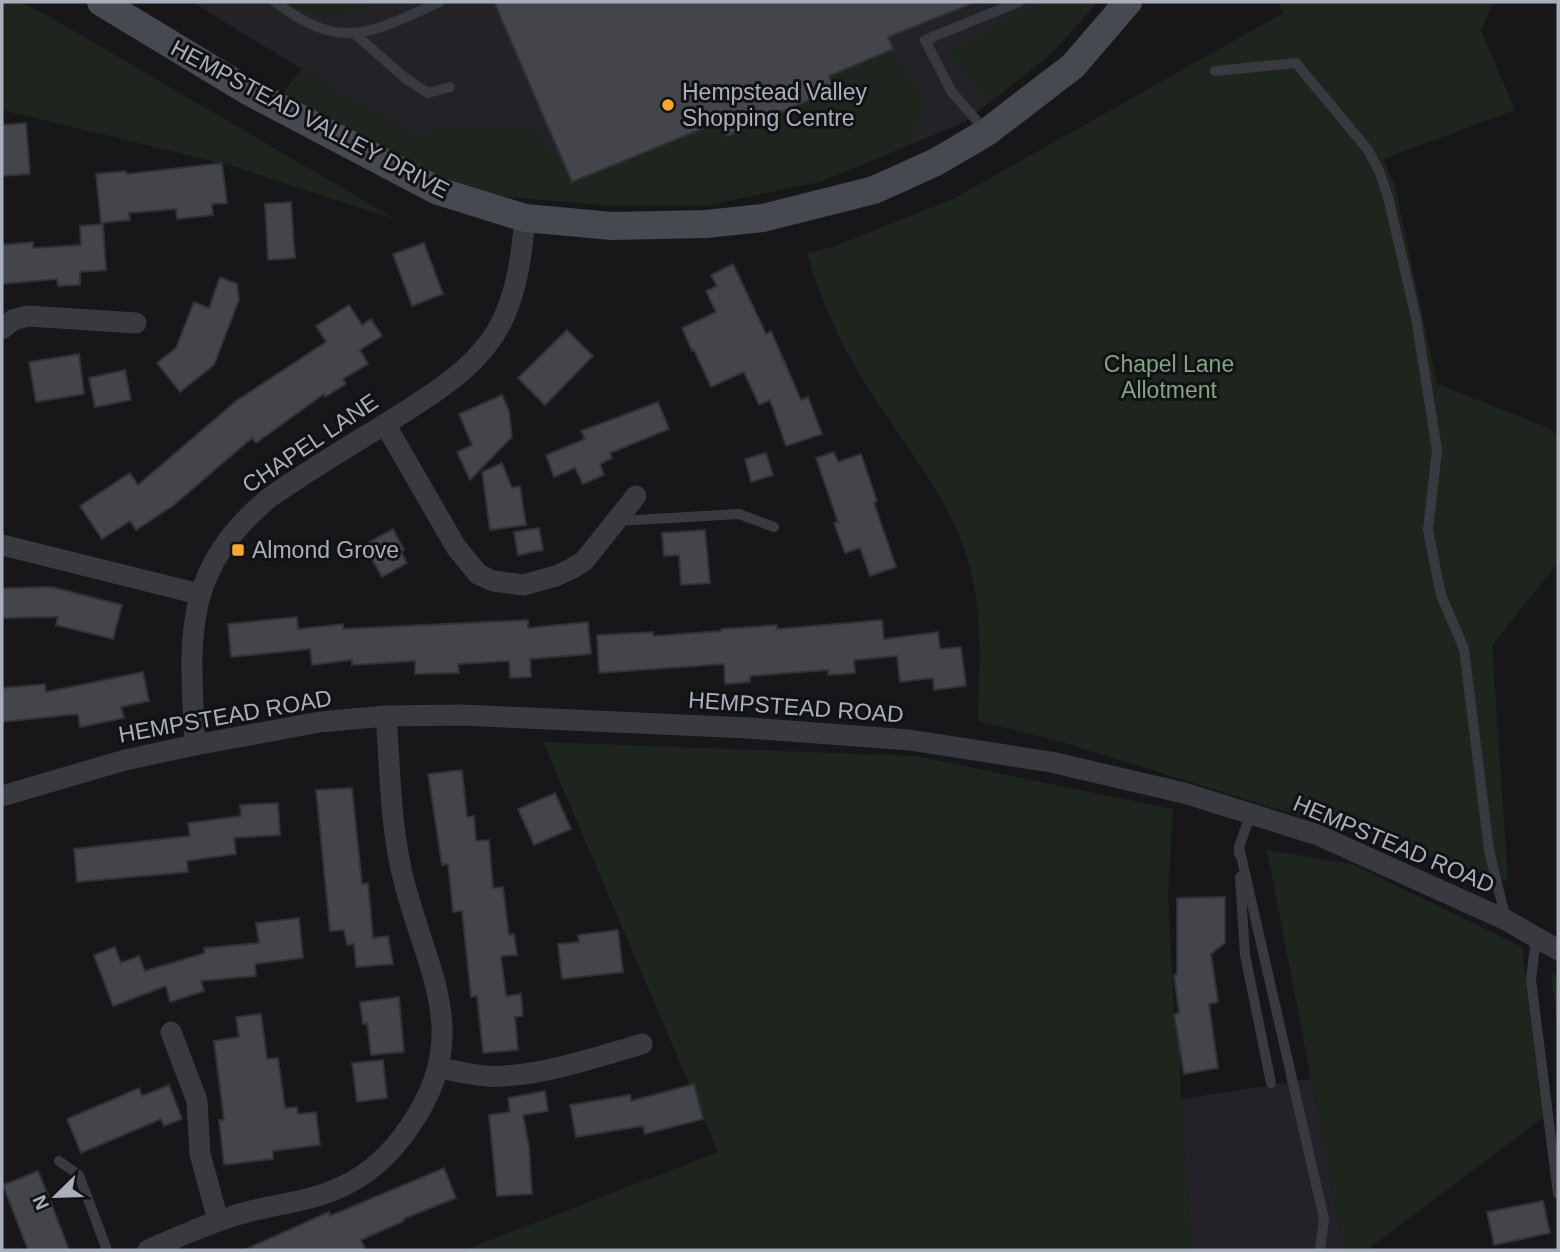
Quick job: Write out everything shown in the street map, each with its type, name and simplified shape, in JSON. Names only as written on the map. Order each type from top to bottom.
[{"type":"street","name":"HEMPSTEAD VALLEY DRIVE","points":[[101,2],[248,90],[438,191],[525,218],[612,226],[706,224],[763,218],[874,190],[936,162],[987,132],[1073,66],[1128,2]]},
{"type":"street","name":"CHAPEL LANE","points":[[195,745],[191,650],[199,594],[220,550],[250,514],[290,483],[443,387],[470,363],[494,335],[510,303],[522,251],[525,218]]},
{"type":"street","points":[[2,329],[13,320],[28,316],[136,323]]},
{"type":"street","points":[[385,424],[456,547],[478,574],[493,581],[523,585],[556,576],[584,561],[636,496]]},
{"type":"street","points":[[2,545],[199,594]]},
{"type":"street","name":"HEMPSTEAD ROAD","points":[[2,796],[125,760],[195,745],[320,722],[386,716],[461,715],[910,740],[1051,762],[1184,793],[1251,813],[1318,835],[1506,920],[1558,950]]},
{"type":"street","points":[[148,1250],[218,1220],[320,1195],[362,1176],[382,1161],[399,1143],[426,1102],[440,1068],[443,1028],[440,1003],[400,862],[386,716]]},
{"type":"street","points":[[171,1032],[198,1101],[200,1154],[218,1220]]},
{"type":"street","points":[[440,1068],[503,1077],[589,1060],[642,1044]]},
{"type":"lane","points":[[275,2],[300,20],[345,35],[375,30],[440,2]]},
{"type":"lane","points":[[987,132],[951,91],[925,40],[1019,2]]},
{"type":"lane","points":[[355,34],[405,78],[428,93],[450,87]]},
{"type":"lane","points":[[1215,71],[1296,63],[1368,150],[1384,185],[1416,317],[1437,450],[1428,530],[1441,595],[1464,649],[1489,849],[1506,920]]},
{"type":"lane","points":[[615,521],[739,514],[774,527]]},
{"type":"lane","points":[[1251,813],[1239,848],[1245,955],[1271,1083]]},
{"type":"lane","points":[[1239,848],[1324,1219],[1320,1250]]},
{"type":"lane","points":[[1536,937],[1531,979],[1558,1195]]},
{"type":"lane","points":[[59,1161],[79,1175],[107,1250]]},
{"type":"shaded area","name":"Hempstead Valley Shopping Centre","points":[[192,2],[1098,2],[1051,54],[965,122],[820,182],[615,189],[502,174],[410,135]]},
{"type":"shaded area","points":[[1311,1079],[1344,1250],[1191,1250],[1181,1099]]},
{"type":"green space","points":[[2,2],[20,2],[45,14],[397,220],[229,165],[2,110]]},
{"type":"green space","points":[[291,2],[361,2],[364,7],[345,15],[326,16],[309,12]]},
{"type":"green space","points":[[1043,2],[1094,2],[1051,54],[987,104],[948,51]]},
{"type":"green space","name":"Chapel Lane Allotment","points":[[1278,2],[1493,2],[1481,30],[1515,110],[1383,159],[1395,186],[1437,384],[1546,427],[1558,435],[1558,563],[1492,645],[1508,881],[1065,743],[978,721],[979,631],[974,587],[962,543],[952,519],[926,474],[867,387],[847,352],[821,296],[807,253],[835,246],[951,200],[1283,13]]},
{"type":"green space","points":[[893,49],[925,101],[911,144],[820,182],[709,205],[599,205],[473,194],[282,93],[302,69],[410,135],[465,125],[535,126],[573,182],[721,121],[727,136],[834,89],[829,76]]},
{"type":"green space","points":[[543,742],[915,756],[1173,809],[1168,894],[1191,1250],[465,1250],[718,1152]]},
{"type":"green space","points":[[1267,850],[1352,864],[1522,947],[1543,1118],[1367,1250],[1344,1250]]},
{"type":"green space","points":[[1551,972],[1558,976],[1558,1032]]},
{"type":"building","name":"Hempstead Valley Shopping Centre","points":[[494,2],[973,3],[888,37],[893,49],[829,76],[834,89],[727,136],[721,121],[572,182]]},
{"type":"building","points":[[26,123],[30,174],[2,176],[2,125]]},
{"type":"building","points":[[222,163],[227,203],[212,204],[213,215],[177,219],[176,209],[129,213],[130,220],[101,223],[96,174],[126,171],[127,174]]},
{"type":"building","points":[[291,202],[295,258],[268,260],[265,204]]},
{"type":"building","points":[[103,224],[106,270],[80,272],[80,285],[58,286],[57,279],[2,284],[2,245],[33,242],[33,248],[81,245],[80,226]]},
{"type":"building","points":[[424,243],[443,294],[412,306],[393,254]]},
{"type":"building","points":[[733,264],[766,334],[771,331],[801,400],[808,397],[822,434],[786,446],[770,400],[759,405],[744,372],[711,387],[694,350],[692,351],[682,328],[716,312],[706,291],[717,286],[711,275]]},
{"type":"building","points":[[220,277],[237,284],[239,300],[214,365],[180,392],[157,363],[176,348],[194,302],[209,308]]},
{"type":"building","points":[[349,305],[362,325],[371,319],[382,336],[360,350],[368,364],[343,379],[346,384],[325,397],[324,394],[256,443],[252,438],[174,505],[136,530],[130,521],[102,539],[80,506],[130,473],[138,485],[236,401],[326,342],[316,326]]},
{"type":"building","points":[[567,330],[593,356],[545,405],[518,378]]},
{"type":"building","points":[[79,354],[84,394],[36,402],[29,362]]},
{"type":"building","points":[[125,370],[131,400],[95,407],[89,378]]},
{"type":"building","points":[[502,395],[509,411],[512,437],[470,480],[457,452],[472,445],[459,414]]},
{"type":"building","points":[[658,402],[669,429],[610,453],[612,458],[600,464],[604,475],[583,484],[575,468],[554,477],[546,455],[585,439],[581,431]]},
{"type":"building","points":[[834,452],[838,462],[861,454],[896,567],[870,576],[860,548],[845,553],[834,523],[838,522],[816,458]]},
{"type":"building","points":[[766,453],[773,475],[751,482],[745,459]]},
{"type":"building","points":[[502,463],[512,488],[520,486],[526,525],[490,530],[482,472]]},
{"type":"building","points":[[539,528],[543,550],[518,555],[514,532]]},
{"type":"building","points":[[393,529],[404,550],[401,551],[407,563],[382,577],[364,545]]},
{"type":"building","points":[[705,530],[710,583],[681,585],[679,555],[664,556],[662,533]]},
{"type":"building","points":[[52,587],[122,605],[113,639],[56,625],[58,617],[2,618],[2,588]]},
{"type":"building","points":[[297,617],[298,629],[343,624],[343,629],[528,620],[528,628],[588,622],[591,654],[530,659],[531,677],[510,678],[509,661],[458,664],[459,673],[415,674],[415,661],[352,665],[352,660],[312,665],[310,649],[231,657],[228,624]]},
{"type":"building","points":[[882,620],[884,639],[938,632],[940,649],[961,647],[966,686],[934,690],[933,678],[900,682],[897,656],[854,660],[855,673],[828,675],[828,670],[750,676],[750,682],[725,684],[724,664],[599,673],[597,635],[653,632],[653,636],[777,625],[777,629]]},
{"type":"building","points":[[143,672],[149,701],[121,707],[124,718],[80,727],[78,714],[2,722],[2,688],[45,684],[46,692]]},
{"type":"building","points":[[462,770],[467,817],[474,816],[476,841],[489,840],[493,888],[503,887],[509,935],[514,934],[517,955],[501,956],[506,996],[521,994],[523,1016],[515,1017],[518,1050],[483,1053],[477,996],[471,997],[462,911],[453,912],[448,864],[442,865],[428,774]]},
{"type":"building","points":[[352,788],[362,884],[368,883],[373,938],[388,936],[393,964],[356,967],[354,944],[347,945],[344,930],[330,931],[316,790]]},
{"type":"building","points":[[555,793],[571,829],[534,845],[518,809]]},
{"type":"building","points":[[278,803],[280,835],[234,838],[236,854],[187,861],[188,872],[77,882],[74,849],[190,836],[188,823],[241,816],[240,805]]},
{"type":"building","points":[[1225,897],[1225,943],[1211,954],[1218,1002],[1209,1004],[1218,1068],[1184,1074],[1174,1014],[1179,1013],[1174,975],[1177,974],[1177,898]]},
{"type":"building","points":[[299,918],[303,958],[255,964],[256,976],[201,981],[204,991],[170,1002],[166,986],[113,1006],[94,955],[115,947],[121,963],[139,956],[145,971],[205,953],[204,948],[259,943],[256,923]]},
{"type":"building","points":[[618,930],[623,972],[562,979],[558,944],[579,942],[578,935]]},
{"type":"building","points":[[399,997],[404,1052],[371,1055],[367,1023],[363,1024],[360,1002]]},
{"type":"building","points":[[261,1014],[267,1059],[278,1058],[285,1108],[297,1107],[298,1114],[316,1112],[320,1145],[273,1151],[273,1159],[224,1165],[219,1120],[224,1120],[214,1041],[239,1037],[236,1017]]},
{"type":"building","points":[[383,1060],[387,1098],[357,1102],[352,1063]]},
{"type":"building","points":[[694,1084],[703,1119],[645,1134],[643,1126],[576,1137],[570,1105],[630,1095],[631,1101]]},
{"type":"building","points":[[169,1085],[182,1119],[164,1126],[161,1119],[81,1153],[67,1119],[139,1088],[142,1096]]},
{"type":"building","points":[[545,1091],[548,1111],[523,1115],[529,1146],[532,1194],[497,1196],[489,1115],[510,1112],[508,1098]]},
{"type":"building","points":[[444,1168],[456,1198],[403,1219],[404,1221],[361,1240],[366,1250],[244,1250],[329,1212],[330,1216]]},
{"type":"building","points":[[38,1171],[69,1250],[28,1250],[3,1185]]},
{"type":"building","points":[[1543,1201],[1550,1233],[1494,1245],[1487,1212]]},
{"type":"place","name":"Hempstead Valley Shopping Centre","points":[[668,105]]},
{"type":"place","name":"Almond Grove","points":[[238,550]]}]
